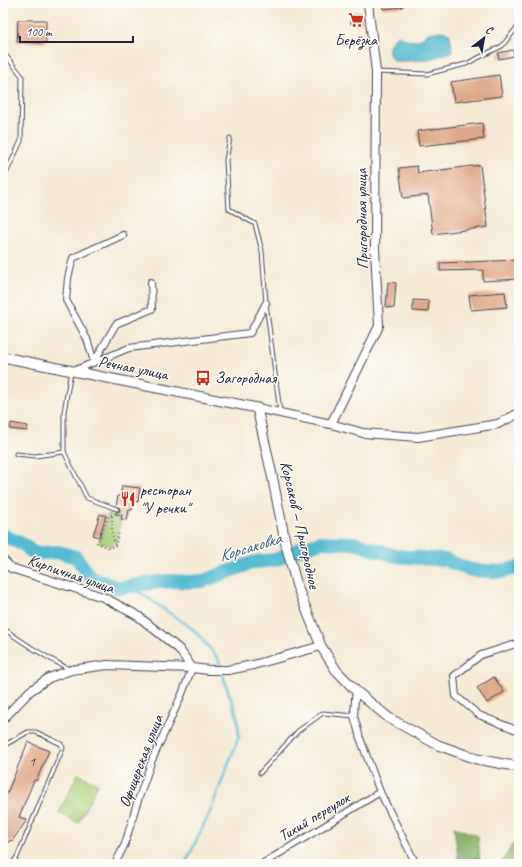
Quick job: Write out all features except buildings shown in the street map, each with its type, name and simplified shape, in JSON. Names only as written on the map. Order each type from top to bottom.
[{"type":"main road","name":"Речная улица","points":[[3,357],[71,372],[257,408]]},
{"type":"main road","name":"Корсаков — Пригородное","points":[[257,408],[291,567],[321,646],[336,670],[356,691],[389,718],[438,745],[477,759],[519,767]]},
{"type":"street","name":"Пригородная улица","points":[[332,424],[379,326],[375,249],[376,72],[368,3]]},
{"type":"street","points":[[94,362],[87,339],[66,300],[68,278],[73,258],[122,235]]},
{"type":"street","points":[[94,362],[116,324],[152,309],[151,282]]},
{"type":"street","points":[[71,372],[129,348],[250,333],[266,303]]},
{"type":"street","points":[[257,408],[332,424],[363,433],[418,437],[498,424],[519,413]]},
{"type":"street","name":"Кирпичная улица","points":[[3,560],[12,568],[103,597],[138,616],[179,649],[192,668]]},
{"type":"street","points":[[519,643],[481,655],[454,676],[456,696],[479,716],[519,731]]},
{"type":"street","points":[[3,719],[30,691],[49,678],[71,670],[107,665],[228,670],[253,665],[321,646]]},
{"type":"street","name":"Офицерская улица","points":[[115,864],[124,844],[152,760],[192,668]]},
{"type":"street","points":[[356,691],[354,716],[360,738],[380,792],[416,864]]},
{"type":"street","name":"Тихий переулок","points":[[262,864],[380,792]]},
{"type":"lane","points":[[376,72],[427,74],[466,64],[502,46],[519,25]]},
{"type":"lane","points":[[3,52],[22,76],[20,141],[3,180]]},
{"type":"lane","points":[[230,138],[226,160],[229,209],[255,224],[262,251],[266,303],[280,412]]},
{"type":"lane","points":[[71,372],[64,412],[64,452],[87,498],[117,509]]},
{"type":"lane","points":[[16,454],[35,456],[64,452]]},
{"type":"lane","points":[[3,628],[51,660],[71,670]]},
{"type":"lane","points":[[260,773],[298,730],[323,713],[354,716]]},
{"type":"lane","points":[[3,746],[28,732],[36,732],[61,744],[63,748],[17,857],[12,864]]},
{"type":"path","points":[[112,515],[112,533],[115,546],[110,548],[97,543],[108,517],[112,515]]},
{"type":"path","points":[[115,546],[119,533]]},
{"type":"green space","points":[[109,513],[115,513],[120,517],[119,532],[112,546],[99,542]]},
{"type":"green space","points":[[78,774],[98,784],[78,823],[59,813]]},
{"type":"green space","points":[[454,827],[478,836],[480,864],[459,864]]},
{"type":"green space","points":[[519,835],[519,864],[501,864],[502,861]]},
{"type":"water","points":[[442,31],[449,33],[452,52],[426,60],[394,61],[391,58],[389,51],[390,44],[397,35],[410,41],[419,40],[429,33]]},
{"type":"waterway","name":"Корсаковка","points":[[3,535],[26,546],[31,552],[58,552],[76,557],[91,578],[119,588],[172,581],[203,581],[255,562],[275,560],[297,550],[321,542],[354,543],[396,556],[446,560],[471,570],[501,572],[519,567]]},
{"type":"waterway","points":[[119,588],[139,592],[194,630],[218,658],[221,668]]},
{"type":"waterway","points":[[185,864],[210,812],[239,736],[237,715],[222,672]]},
{"type":"place","name":"Берёзка","points":[[356,20]]},
{"type":"place","name":"Загородная","points":[[203,378]]},
{"type":"place","name":"ресторан \"У речки\"","points":[[128,499]]}]
